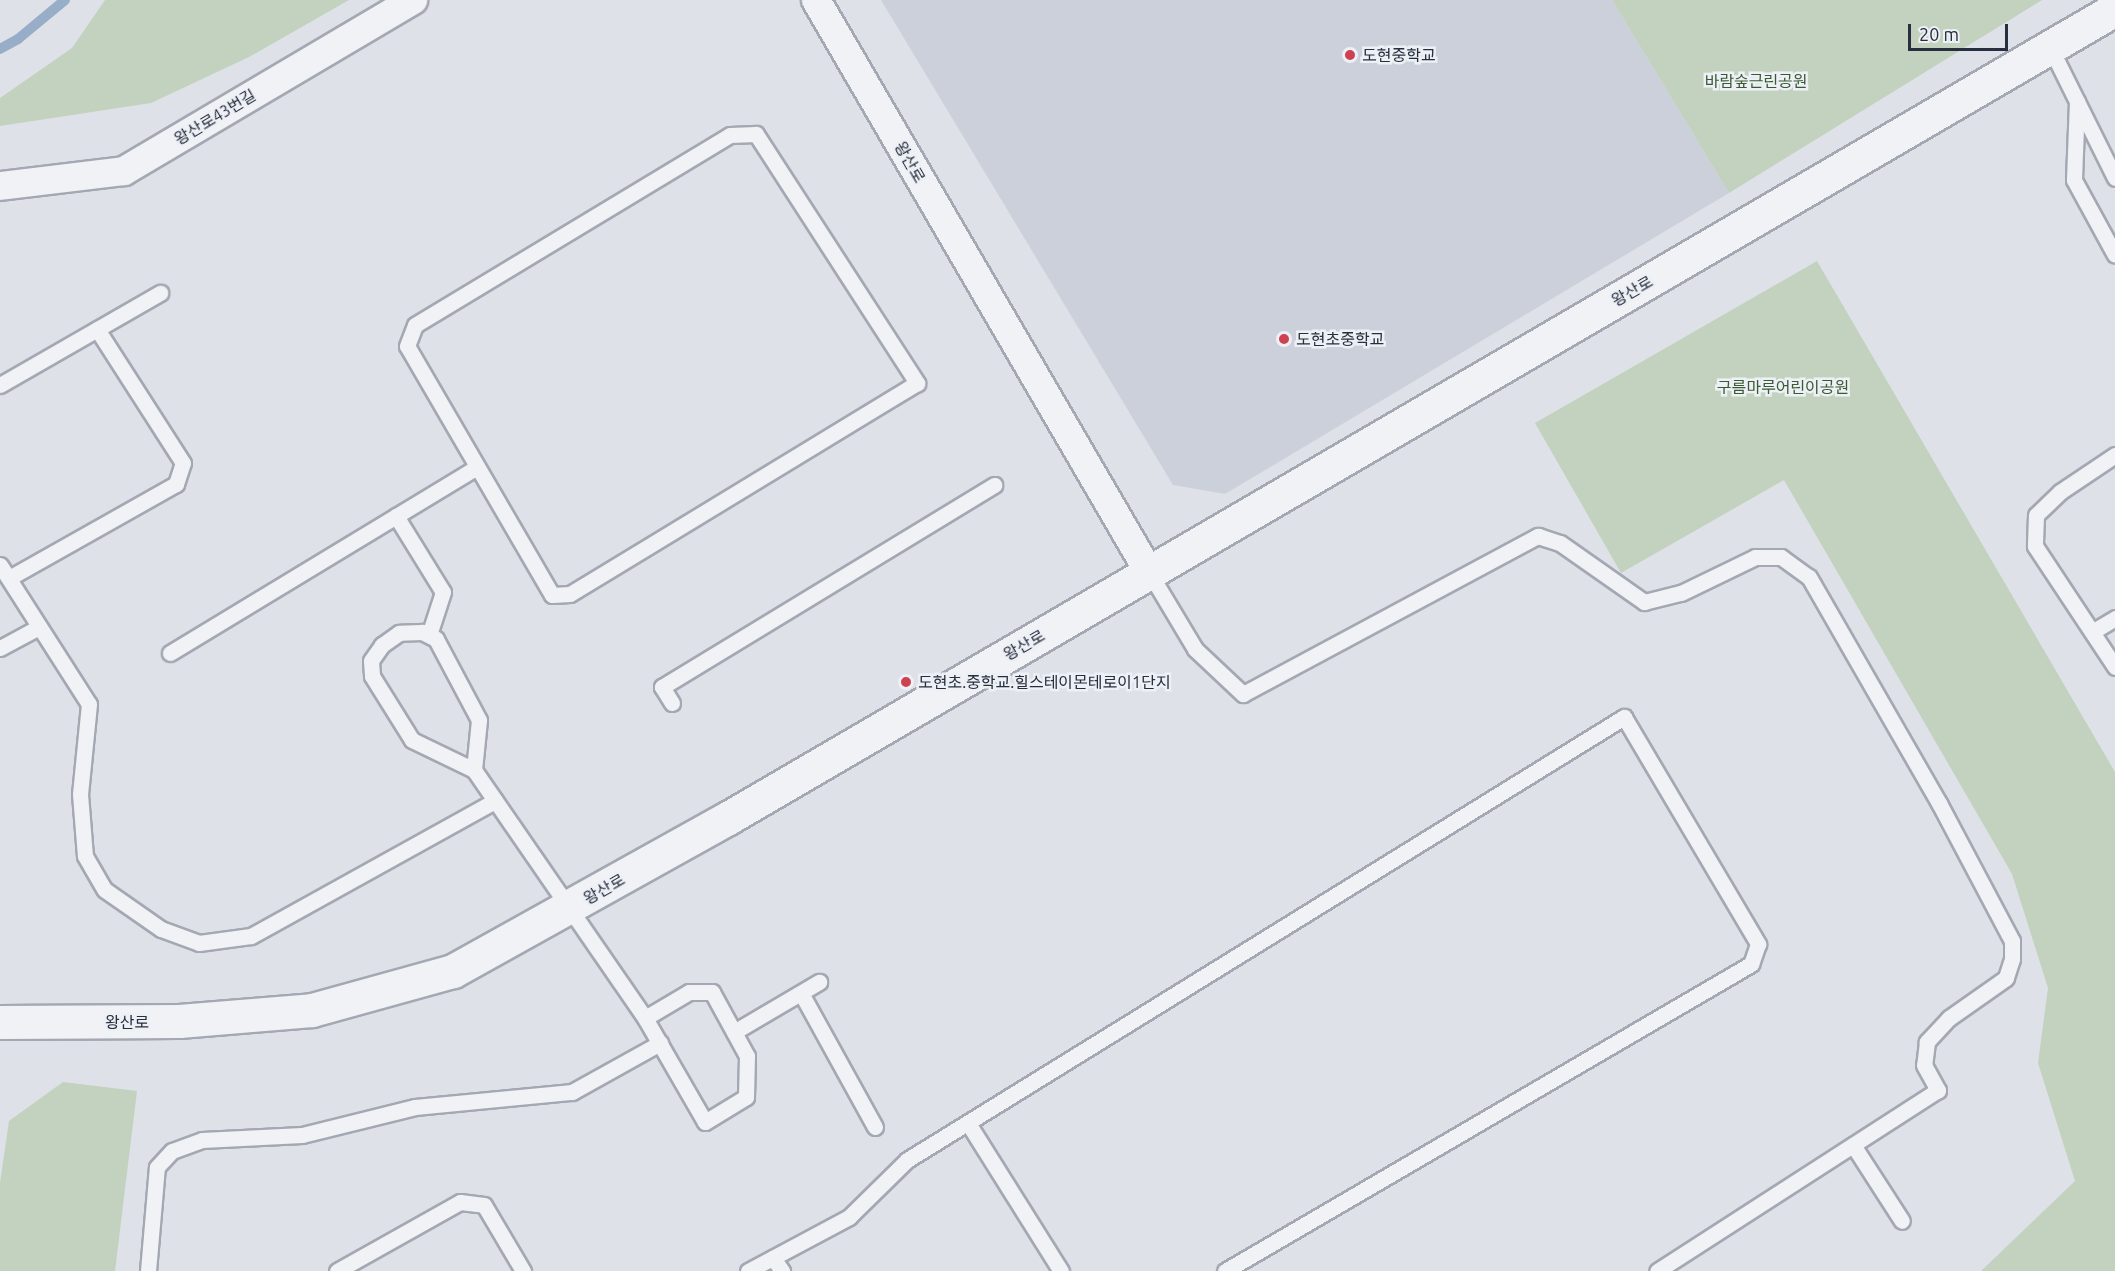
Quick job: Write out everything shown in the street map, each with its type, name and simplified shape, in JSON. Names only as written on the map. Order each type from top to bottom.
[{"type":"street","name":"왕산로43번길","points":[[0,186],[124,171],[413,0]]},
{"type":"street","name":"왕산로","points":[[816,0],[1149,572]]},
{"type":"street","name":"왕산로","points":[[0,1022],[179,1021],[312,1010],[453,971],[569,909],[2115,9]]},
{"type":"lane","points":[[2050,47],[2115,178]]},
{"type":"lane","points":[[2077,101],[2074,180],[2115,255]]},
{"type":"lane","points":[[756,134],[917,383],[570,594],[552,595],[475,468],[407,346],[415,326],[730,135],[756,134]]},
{"type":"lane","points":[[0,385],[160,292]]},
{"type":"lane","points":[[9,578],[176,484],[183,463],[97,329]]},
{"type":"lane","points":[[2115,455],[2060,492],[2036,515],[2035,546],[2115,667]]},
{"type":"lane","points":[[170,653],[475,468]]},
{"type":"lane","points":[[672,703],[662,687],[994,485]]},
{"type":"lane","points":[[396,516],[443,592],[429,635]]},
{"type":"lane","points":[[1149,572],[1195,649],[1243,694],[1538,536],[1560,543],[1644,602],[1681,593],[1755,557],[1781,557],[1809,577],[1939,803],[2012,941],[2012,959],[2006,978],[1949,1018],[1927,1042],[1924,1065],[1938,1090],[1657,1271]]},
{"type":"lane","points":[[0,565],[89,704],[80,794],[85,856],[105,890],[161,929],[200,943],[251,936],[495,801]]},
{"type":"lane","points":[[2092,632],[2115,618]]},
{"type":"lane","points":[[0,648],[39,627]]},
{"type":"lane","points":[[474,770],[479,720],[436,639],[429,635],[399,633],[382,645],[371,661],[372,676],[412,740],[474,770],[645,1018],[705,1122],[746,1097],[747,1056],[712,992],[689,992],[645,1018]]},
{"type":"lane","points":[[748,1271],[849,1218],[907,1160],[1624,717],[1758,944],[1750,964],[1225,1271]]},
{"type":"lane","points":[[735,1032],[819,982]]},
{"type":"lane","points":[[801,993],[875,1127]]},
{"type":"lane","points":[[148,1271],[157,1167],[172,1151],[202,1140],[302,1135],[416,1107],[572,1092],[660,1043]]},
{"type":"lane","points":[[968,1123],[1061,1271]]},
{"type":"lane","points":[[1853,1145],[1902,1221]]},
{"type":"lane","points":[[337,1271],[460,1202],[484,1205],[523,1271]]},
{"type":"lane","points":[[773,1258],[782,1271]]},
{"type":"shaded area","name":"도현초중학교","points":[[881,0],[1612,0],[1729,193],[1225,494],[1173,485]]},
{"type":"green space","points":[[105,0],[349,0],[249,57],[151,103],[0,126],[0,98],[72,48]]},
{"type":"green space","name":"바람숲근린공원","points":[[1612,0],[2042,0],[1729,193]]},
{"type":"green space","name":"구름마루어린이공원","points":[[1817,261],[2115,772],[2115,1271],[1981,1271],[2075,1181],[2038,1063],[2048,988],[2012,874],[1784,480],[1621,573],[1535,423]]},
{"type":"green space","points":[[63,1082],[137,1091],[115,1271],[0,1271],[0,1183],[9,1121]]},
{"type":"waterway","points":[[0,49],[18,39],[65,0]]},
{"type":"place","name":"도현중학교","points":[[1350,55]]},
{"type":"place","name":"도현초중학교","points":[[1284,339]]},
{"type":"place","name":"도현초.중학교.힐스테이몬테로이1단지","points":[[906,682]]}]
